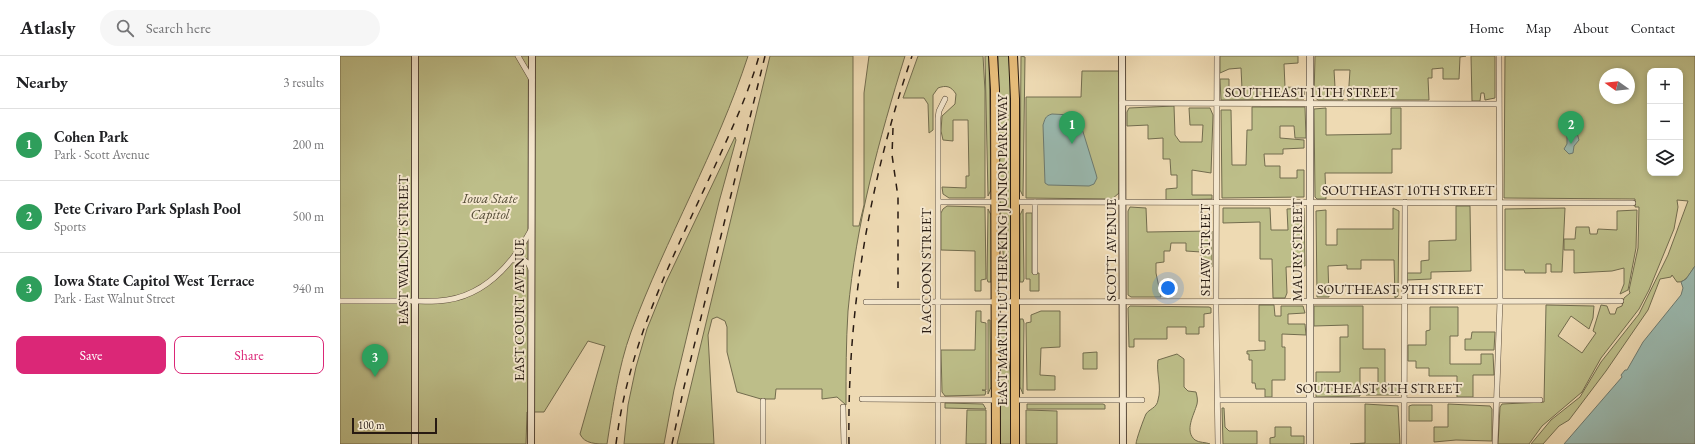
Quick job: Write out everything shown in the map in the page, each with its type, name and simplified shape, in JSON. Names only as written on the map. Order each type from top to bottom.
[{"type":"main road","name":"EAST MARTIN LUTHER KING JUNIOR PARKWAY","points":[[994,56],[996,202],[996,444]]},
{"type":"main road","name":"EAST MARTIN LUTHER KING JUNIOR PARKWAY","points":[[1013,56],[1015,202],[1015,444]]},
{"type":"main road","name":"MAURY STREET","points":[[1310,56],[1310,444]]},
{"type":"street","name":"EAST WALNUT STREET","points":[[415,56],[415,444]]},
{"type":"street","points":[[518,56],[532,80]]},
{"type":"street","name":"EAST COURT AVENUE","points":[[531,444],[532,56]]},
{"type":"street","name":"SCOTT AVENUE","points":[[1122,56],[1123,444]]},
{"type":"street","name":"SHAW STREET","points":[[1217,56],[1216,301],[1218,444]]},
{"type":"street","points":[[1495,444],[1500,301],[1499,56]]},
{"type":"street","name":"RACCOON STREET","points":[[938,444],[938,118],[939,111],[945,99]]},
{"type":"street","name":"SOUTHEAST 11TH STREET","points":[[1122,103],[1499,104]]},
{"type":"street","points":[[939,202],[996,202]]},
{"type":"street","name":"SOUTHEAST 10TH STREET","points":[[1015,202],[1633,203]]},
{"type":"street","points":[[1035,202],[1035,272]]},
{"type":"street","points":[[1404,444],[1405,202]]},
{"type":"street","points":[[340,301],[449,300],[471,294],[490,282],[511,260],[531,229]]},
{"type":"street","points":[[511,260],[519,259],[526,261],[532,272]]},
{"type":"street","name":"SOUTHEAST 9TH STREET","points":[[866,302],[1621,302]]},
{"type":"street","points":[[862,399],[996,400]]},
{"type":"street","points":[[1015,400],[1142,400]]},
{"type":"street","name":"SOUTHEAST 8TH STREET","points":[[1218,400],[1540,400]]},
{"type":"street","points":[[763,401],[763,444]]},
{"type":"street","points":[[843,407],[844,444]]},
{"type":"green space","name":"Iowa State Capitol","points":[[340,56],[748,56],[722,126],[660,263],[631,332],[619,373],[607,444],[588,442],[584,440],[580,434],[605,346],[588,341],[544,412],[527,412],[526,444],[340,444]]},
{"type":"green space","points":[[770,56],[853,56],[853,226],[859,226],[864,205],[864,93],[869,56],[905,56],[878,150],[857,246],[848,311],[846,346],[846,405],[837,397],[822,399],[822,389],[776,389],[775,399],[761,399],[737,392],[727,352],[727,327],[725,321],[717,317],[712,319],[708,335],[714,444],[677,444]]},
{"type":"green space","points":[[918,56],[983,56],[985,91],[985,198],[949,198],[943,194],[942,187],[966,188],[966,176],[969,176],[968,120],[953,120],[953,141],[943,140],[941,131],[942,116],[955,104],[956,94],[948,87],[938,88],[933,95],[933,130],[929,133],[928,104],[924,98],[903,98]]},
{"type":"green space","points":[[985,56],[989,56],[991,190],[988,196]]},
{"type":"green space","points":[[998,56],[1009,56],[1011,281],[1006,281],[1000,223]]},
{"type":"green space","points":[[1021,56],[1025,57],[1023,196],[1020,190]]},
{"type":"green space","points":[[1220,56],[1298,56],[1298,63],[1284,64],[1285,87],[1305,88],[1304,99],[1221,100],[1220,79],[1229,79],[1229,90],[1242,89],[1241,68],[1229,69],[1220,73]]},
{"type":"green space","points":[[1315,56],[1466,56],[1460,57],[1459,79],[1443,79],[1443,68],[1432,69],[1432,78],[1428,78],[1429,100],[1348,100],[1350,70],[1334,70],[1335,87],[1344,88],[1343,100],[1318,100],[1314,97]]},
{"type":"green space","points":[[1471,56],[1495,56],[1495,98],[1485,100],[1484,93],[1481,93],[1480,101],[1472,101]]},
{"type":"green space","points":[[1505,56],[1695,56],[1695,266],[1688,277],[1683,281],[1677,282],[1672,275],[1671,277],[1660,279],[1648,310],[1606,371],[1569,420],[1559,426],[1543,444],[1531,444],[1551,420],[1580,397],[1601,362],[1639,314],[1668,255],[1688,201],[1677,200],[1678,207],[1674,229],[1649,290],[1639,309],[1601,358],[1582,392],[1542,426],[1529,444],[1498,444],[1500,407],[1502,404],[1544,402],[1546,305],[1594,306],[1593,318],[1589,329],[1571,316],[1558,336],[1582,353],[1596,333],[1593,331],[1601,305],[1607,306],[1610,314],[1615,314],[1617,308],[1622,306],[1624,298],[1630,293],[1629,290],[1638,248],[1639,207],[1635,207],[1635,199],[1504,198]]},
{"type":"green space","points":[[1082,71],[1119,71],[1119,193],[1112,199],[1026,198],[1026,97],[1081,97]]},
{"type":"green space","points":[[1174,106],[1175,135],[1180,142],[1202,142],[1203,125],[1190,125],[1189,108],[1210,108],[1213,115],[1211,173],[1192,170],[1192,195],[1212,195],[1212,199],[1166,200],[1166,189],[1177,188],[1177,175],[1171,175],[1170,159],[1163,159],[1163,138],[1148,139],[1148,125],[1127,126],[1127,112],[1129,108]]},
{"type":"green space","points":[[1252,107],[1305,107],[1306,138],[1295,138],[1294,126],[1280,126],[1280,138],[1304,140],[1304,148],[1283,149],[1283,154],[1264,154],[1265,166],[1280,166],[1280,178],[1297,178],[1297,170],[1304,170],[1304,197],[1222,198],[1221,110],[1231,110],[1232,165],[1246,165],[1247,130],[1252,130]]},
{"type":"green space","points":[[1326,108],[1326,135],[1391,134],[1391,108],[1401,108],[1401,149],[1392,149],[1392,173],[1325,173],[1326,199],[1317,199],[1315,197],[1314,109]]},
{"type":"green space","points":[[735,137],[736,140],[719,202],[674,390],[664,444],[624,444],[628,405],[636,367],[647,329],[666,282]]},
{"type":"green space","points":[[947,206],[985,207],[986,279],[981,280],[981,291],[975,291],[975,251],[941,250],[941,213]]},
{"type":"green space","points":[[1456,206],[1470,206],[1471,271],[1431,272],[1431,279],[1407,280],[1407,273],[1421,273],[1421,261],[1429,260],[1429,241],[1456,240]]},
{"type":"green space","points":[[1130,207],[1146,208],[1147,232],[1212,231],[1212,267],[1201,266],[1201,252],[1186,251],[1186,243],[1171,243],[1170,251],[1164,251],[1164,262],[1156,263],[1156,273],[1161,297],[1131,297],[1128,295],[1128,211]]},
{"type":"green space","points":[[1223,208],[1270,208],[1271,230],[1288,230],[1287,209],[1304,208],[1305,266],[1286,267],[1287,293],[1285,298],[1273,298],[1272,259],[1260,259],[1260,222],[1223,223]]},
{"type":"green space","points":[[1393,208],[1399,211],[1398,296],[1395,298],[1394,260],[1361,260],[1361,269],[1347,269],[1347,265],[1328,266],[1329,297],[1317,297],[1316,211],[1326,210],[1326,245],[1337,245],[1337,229],[1393,229]]},
{"type":"green space","points":[[1565,208],[1562,272],[1551,272],[1551,264],[1546,264],[1546,273],[1525,273],[1524,270],[1505,270],[1505,209]]},
{"type":"green space","points":[[988,209],[991,215],[991,282],[988,282],[987,279]]},
{"type":"green space","points":[[1023,209],[1024,279],[1023,282],[1020,282],[1020,215]]},
{"type":"green space","points":[[1637,210],[1636,248],[1628,290],[1620,294],[1624,284],[1624,268],[1612,271],[1574,273],[1574,250],[1564,250],[1564,239],[1575,239],[1576,227],[1589,227],[1590,234],[1597,234],[1598,229],[1617,230],[1617,211]]},
{"type":"green space","points":[[1026,213],[1032,213],[1032,273],[1039,273],[1039,291],[1030,291],[1030,279],[1026,279]]},
{"type":"green space","points":[[1259,305],[1274,305],[1275,316],[1281,316],[1281,306],[1303,306],[1305,313],[1288,314],[1288,324],[1305,324],[1306,335],[1282,334],[1282,347],[1285,347],[1285,380],[1272,380],[1272,397],[1265,397],[1265,389],[1256,389],[1255,383],[1252,383],[1252,360],[1249,360],[1249,354],[1247,354],[1247,351],[1265,350],[1265,341],[1259,341]]},
{"type":"green space","points":[[1130,306],[1209,307],[1211,308],[1211,313],[1204,314],[1204,327],[1199,327],[1199,334],[1186,334],[1186,327],[1167,327],[1167,339],[1134,339],[1134,347],[1129,347],[1128,308]]},
{"type":"green space","points":[[1314,306],[1363,306],[1363,349],[1385,349],[1385,383],[1399,383],[1399,395],[1366,395],[1366,389],[1378,389],[1378,368],[1360,368],[1360,396],[1316,397],[1316,372],[1340,372],[1340,337],[1348,337],[1348,325],[1314,326]]},
{"type":"green space","points":[[1430,307],[1458,307],[1458,336],[1450,336],[1450,364],[1481,364],[1481,354],[1493,354],[1494,375],[1473,375],[1473,397],[1457,397],[1457,376],[1429,376],[1429,368],[1416,368],[1416,361],[1408,361],[1408,345],[1426,345],[1426,331],[1430,330]]},
{"type":"green space","points":[[976,311],[981,311],[981,322],[986,323],[986,390],[982,390],[986,391],[985,395],[945,396],[942,392],[941,350],[975,350]]},
{"type":"green space","points":[[1041,311],[1060,311],[1060,347],[1041,348],[1040,375],[1055,376],[1055,390],[1027,390],[1026,323],[1031,322],[1031,315]]},
{"type":"green space","points":[[1020,319],[1023,319],[1024,323],[1023,394],[1020,387]]},
{"type":"green space","points":[[988,320],[990,320],[991,387],[988,394]]},
{"type":"green space","points":[[1000,324],[1005,324],[1011,382],[1011,444],[1000,444]]},
{"type":"green space","points":[[1472,332],[1495,332],[1494,350],[1465,350],[1465,339],[1471,339]]},
{"type":"green space","points":[[1097,352],[1097,369],[1083,369],[1083,353]]},
{"type":"green space","points":[[1177,354],[1184,359],[1184,387],[1188,391],[1196,392],[1197,396],[1190,432],[1198,442],[1210,444],[1136,444],[1146,414],[1155,407],[1157,403],[1159,395],[1158,360]]},
{"type":"green space","points":[[945,403],[983,404],[986,409],[945,408]]},
{"type":"green space","points":[[1027,404],[1103,404],[1105,405],[1105,409],[1027,409]]},
{"type":"green space","points":[[1365,404],[1398,406],[1400,444],[1350,444],[1365,443]]},
{"type":"green space","points":[[1448,404],[1490,406],[1492,409],[1492,441],[1456,440],[1434,442],[1434,427],[1448,427]]},
{"type":"green space","points":[[1432,405],[1432,421],[1409,421],[1409,406]]},
{"type":"green space","points":[[1222,408],[1224,408],[1225,427],[1229,431],[1257,431],[1257,444],[1223,444]]},
{"type":"green space","points":[[967,410],[986,410],[986,444],[966,444]]},
{"type":"green space","points":[[1026,410],[1057,411],[1057,444],[1026,444]]},
{"type":"green space","points":[[1275,427],[1291,427],[1291,436],[1304,436],[1304,444],[1270,444],[1270,438],[1275,437]]},
{"type":"water","points":[[1052,114],[1071,115],[1080,122],[1097,178],[1094,184],[1089,186],[1048,185],[1045,183],[1043,125],[1045,119]]},
{"type":"water","points":[[1571,132],[1577,133],[1579,140],[1574,146],[1573,153],[1569,154],[1564,149],[1567,144],[1567,136]]},
{"type":"water","points":[[1695,266],[1695,444],[1564,444],[1622,377],[1621,375],[1625,370],[1627,370],[1643,342],[1681,295],[1683,288],[1681,282],[1686,279]]},
{"type":"railway","points":[[616,444],[630,371],[641,337],[668,269],[739,113],[759,56]]},
{"type":"railway","points":[[672,444],[684,387],[765,56]]},
{"type":"railway","points":[[849,444],[849,394],[852,345],[864,247],[884,151],[912,56]]},
{"type":"railway","points":[[893,128],[892,155],[898,197],[898,288]]},
{"type":"place","name":"Cohen Park","points":[[1072,144]]},
{"type":"place","name":"Pete Crivaro Park Splash Pool","points":[[1571,144]]},
{"type":"place","name":"Iowa State Capitol West Terrace","points":[[375,377]]}]
